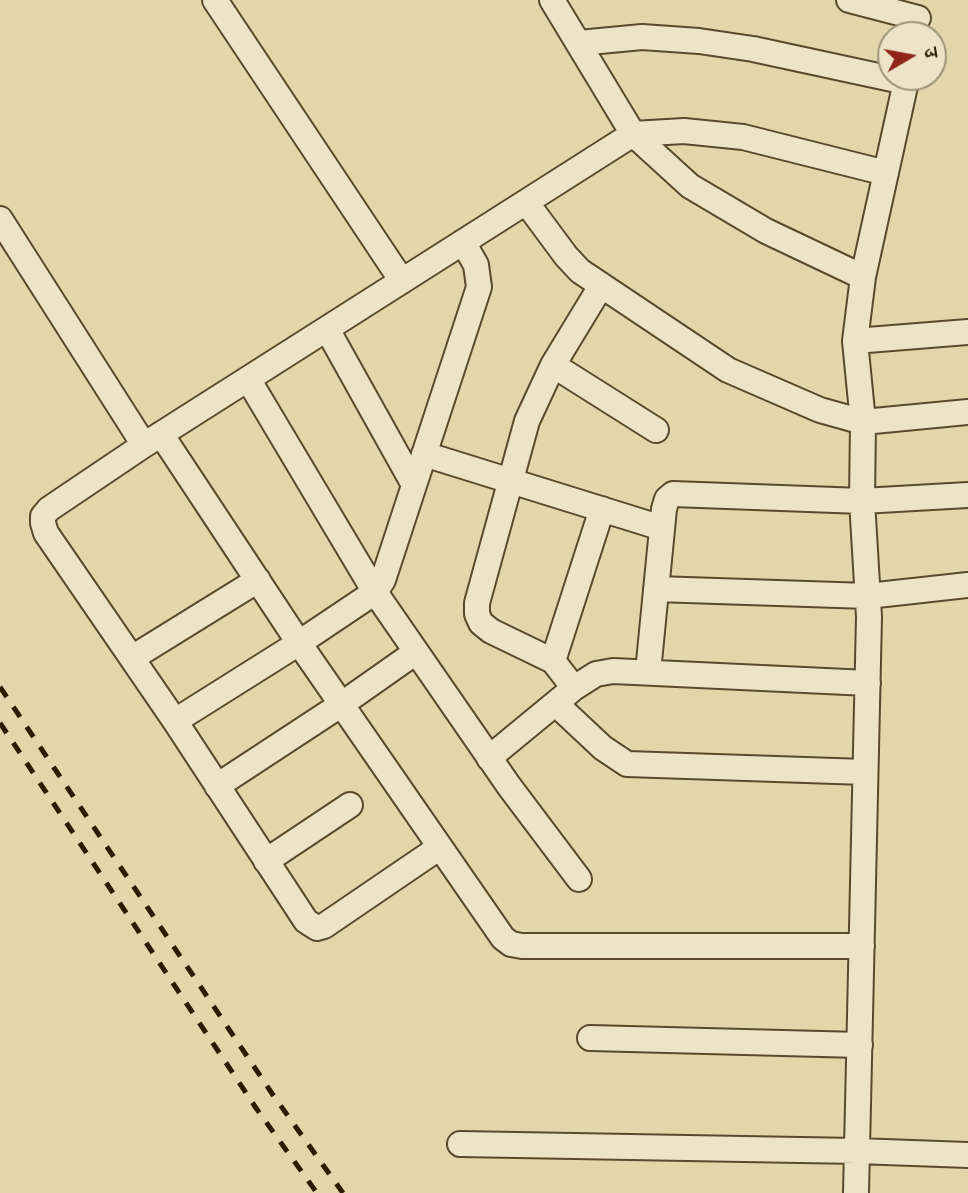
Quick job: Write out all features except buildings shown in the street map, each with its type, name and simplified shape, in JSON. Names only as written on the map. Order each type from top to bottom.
[{"type":"street","points":[[215,0],[402,281]]},
{"type":"street","points":[[552,0],[633,134],[690,186],[766,231],[863,277]]},
{"type":"street","points":[[849,0],[918,18]]},
{"type":"street","points":[[579,43],[642,37],[698,41],[753,49],[877,74]]},
{"type":"street","points":[[856,1193],[868,596],[862,501],[863,422],[855,341],[863,277],[904,91]]},
{"type":"street","points":[[440,847],[324,926],[317,928],[306,921],[175,721],[46,533],[43,516],[49,509],[152,440],[633,134],[684,131],[743,137],[886,173]]},
{"type":"street","points":[[526,202],[580,271],[728,370],[820,410],[863,422],[968,412]]},
{"type":"street","points":[[0,219],[152,440],[258,580],[503,938],[511,944],[522,946],[557,947],[713,944],[862,946]]},
{"type":"street","points":[[175,721],[375,592],[383,580],[479,287],[476,265],[463,242]]},
{"type":"street","points":[[553,661],[491,631],[481,623],[477,614],[477,603],[527,421],[553,365],[601,286]]},
{"type":"street","points":[[327,329],[414,485]]},
{"type":"street","points":[[855,341],[968,332]]},
{"type":"street","points":[[553,365],[656,430]]},
{"type":"street","points":[[248,379],[375,592],[489,758],[579,879]]},
{"type":"street","points":[[424,454],[662,528]]},
{"type":"street","points":[[648,673],[664,509],[667,499],[673,494],[862,501],[968,495]]},
{"type":"street","points":[[603,509],[553,661],[565,696],[603,748],[627,764],[865,772]]},
{"type":"street","points":[[132,658],[258,580]]},
{"type":"street","points":[[656,589],[868,596],[968,585]]},
{"type":"street","points":[[217,786],[416,652]]},
{"type":"street","points":[[489,758],[596,674],[648,673],[867,682]]},
{"type":"street","points":[[266,860],[350,805]]},
{"type":"street","points":[[590,1038],[859,1045]]},
{"type":"street","points":[[460,1144],[857,1151],[968,1156]]},
{"type":"railway","points":[[0,687],[273,1095],[343,1193]]},
{"type":"railway","points":[[0,723],[256,1108],[317,1193]]}]
